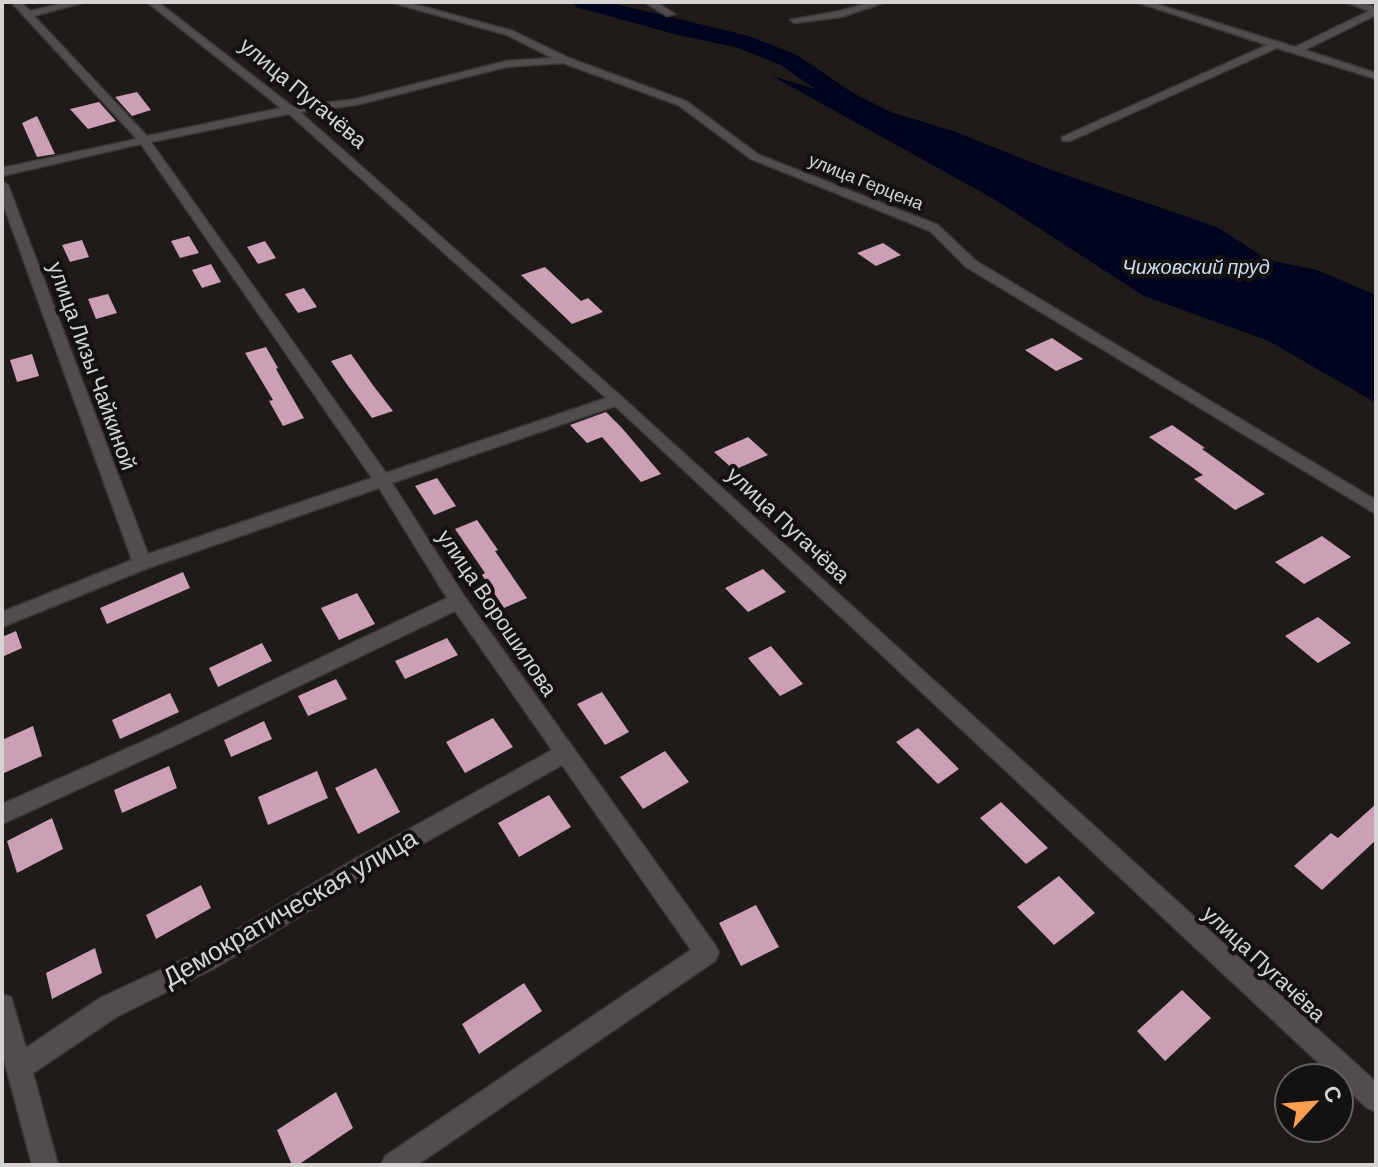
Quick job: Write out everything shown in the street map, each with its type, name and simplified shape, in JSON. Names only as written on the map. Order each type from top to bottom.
[{"type":"street","points":[[24,8],[80,2]]},
{"type":"street","name":"улица Пугачёва","points":[[152,2],[293,112],[617,400],[1376,1099]]},
{"type":"street","name":"улица Герцена","points":[[395,2],[510,33],[565,60],[682,103],[755,157],[934,228],[971,264],[1376,508]]},
{"type":"street","points":[[649,2],[670,14]]},
{"type":"street","points":[[795,20],[841,14],[881,2]]},
{"type":"street","points":[[1141,2],[1376,76]]},
{"type":"street","points":[[1350,2],[1376,10]]},
{"type":"street","name":"улица Ворошилова","points":[[24,8],[144,140],[382,480],[458,601],[707,953],[394,1165]]},
{"type":"street","points":[[1296,51],[1376,10]]},
{"type":"street","points":[[1066,139],[1275,45]]},
{"type":"street","points":[[2,172],[268,113],[356,102],[506,64],[565,60]]},
{"type":"street","name":"улица Лизы Чайкиной","points":[[2,185],[142,563]]},
{"type":"street","points":[[2,620],[142,563],[617,400]]},
{"type":"street","points":[[2,814],[171,738],[458,601]]},
{"type":"street","name":"Демократическая улица","points":[[19,1067],[109,1007],[207,960],[363,866],[564,754]]},
{"type":"street","points":[[2,1006],[45,1165]]},
{"type":"water","name":"Чижовский пруд","points":[[772,76],[953,131],[1051,170],[1217,227],[1268,260],[1317,270],[1376,295],[1376,403],[1269,341],[1144,296],[994,199]]},
{"type":"building","points":[[137,92],[151,110],[132,116],[115,97]]},
{"type":"building","points":[[99,102],[116,121],[88,129],[70,109]]},
{"type":"building","points":[[37,116],[55,154],[37,157],[22,123]]},
{"type":"building","points":[[189,236],[199,253],[180,258],[171,241]]},
{"type":"building","points":[[82,240],[89,257],[70,262],[62,245]]},
{"type":"building","points":[[265,241],[276,258],[258,264],[247,247]]},
{"type":"building","points":[[883,243],[901,255],[876,266],[857,253]]},
{"type":"building","points":[[211,264],[221,282],[202,288],[192,270]]},
{"type":"building","points":[[545,267],[581,301],[588,298],[603,312],[572,324],[521,275]]},
{"type":"building","points":[[304,288],[317,307],[298,313],[285,294]]},
{"type":"building","points":[[108,294],[117,313],[96,319],[88,299]]},
{"type":"building","points":[[1052,338],[1083,359],[1056,371],[1025,350]]},
{"type":"building","points":[[266,347],[304,418],[283,426],[269,401],[273,400],[245,353]]},
{"type":"building","points":[[32,354],[39,376],[17,382],[10,360]]},
{"type":"building","points":[[351,354],[393,411],[372,418],[346,383],[331,361]]},
{"type":"building","points":[[606,412],[661,474],[641,482],[602,437],[587,443],[570,425]]},
{"type":"building","points":[[1172,425],[1265,494],[1235,510],[1194,479],[1203,475],[1149,437]]},
{"type":"building","points":[[748,437],[768,455],[734,470],[714,452]]},
{"type":"building","points":[[437,478],[456,506],[434,515],[415,486]]},
{"type":"building","points":[[477,520],[527,598],[504,608],[482,575],[485,573],[455,529]]},
{"type":"building","points":[[1322,536],[1351,557],[1304,584],[1275,562]]},
{"type":"building","points":[[763,569],[786,592],[748,612],[725,588]]},
{"type":"building","points":[[183,572],[190,588],[107,624],[100,608]]},
{"type":"building","points":[[357,593],[375,624],[339,640],[321,608]]},
{"type":"building","points":[[1318,617],[1351,643],[1318,663],[1285,636]]},
{"type":"building","points":[[16,631],[22,648],[2,657],[2,637]]},
{"type":"building","points":[[447,638],[458,655],[405,679],[395,661]]},
{"type":"building","points":[[262,643],[272,661],[218,687],[209,668]]},
{"type":"building","points":[[771,646],[803,684],[780,696],[748,658]]},
{"type":"building","points":[[336,679],[347,699],[308,716],[298,696]]},
{"type":"building","points":[[602,692],[629,732],[605,745],[577,704]]},
{"type":"building","points":[[170,693],[179,712],[120,739],[112,720]]},
{"type":"building","points":[[493,718],[513,747],[465,773],[446,742]]},
{"type":"building","points":[[264,721],[272,739],[231,757],[224,740]]},
{"type":"building","points":[[33,726],[42,756],[2,774],[2,740]]},
{"type":"building","points":[[918,728],[959,769],[938,784],[896,742]]},
{"type":"building","points":[[665,751],[689,782],[643,809],[620,777]]},
{"type":"building","points":[[169,766],[177,788],[122,813],[114,790]]},
{"type":"building","points":[[376,768],[400,812],[358,834],[335,788]]},
{"type":"building","points":[[317,771],[328,798],[268,825],[258,797]]},
{"type":"building","points":[[549,795],[571,827],[519,857],[498,823]]},
{"type":"building","points":[[1001,802],[1048,848],[1026,864],[980,818]]},
{"type":"building","points":[[1376,804],[1376,840],[1322,890],[1294,866],[1331,833],[1338,838]]},
{"type":"building","points":[[52,818],[63,849],[17,873],[7,841]]},
{"type":"building","points":[[1059,876],[1095,913],[1054,945],[1017,907]]},
{"type":"building","points":[[201,885],[211,908],[156,939],[146,915]]},
{"type":"building","points":[[756,905],[779,947],[741,966],[719,923]]},
{"type":"building","points":[[95,948],[102,973],[52,999],[46,973]]},
{"type":"building","points":[[524,983],[542,1011],[479,1054],[462,1024]]},
{"type":"building","points":[[1182,990],[1211,1018],[1165,1061],[1137,1031]]},
{"type":"building","points":[[336,1092],[353,1128],[298,1165],[292,1165],[277,1130]]},
{"type":"waterway","points":[[584,2],[686,30],[741,41],[789,60],[844,98],[896,124]]}]
